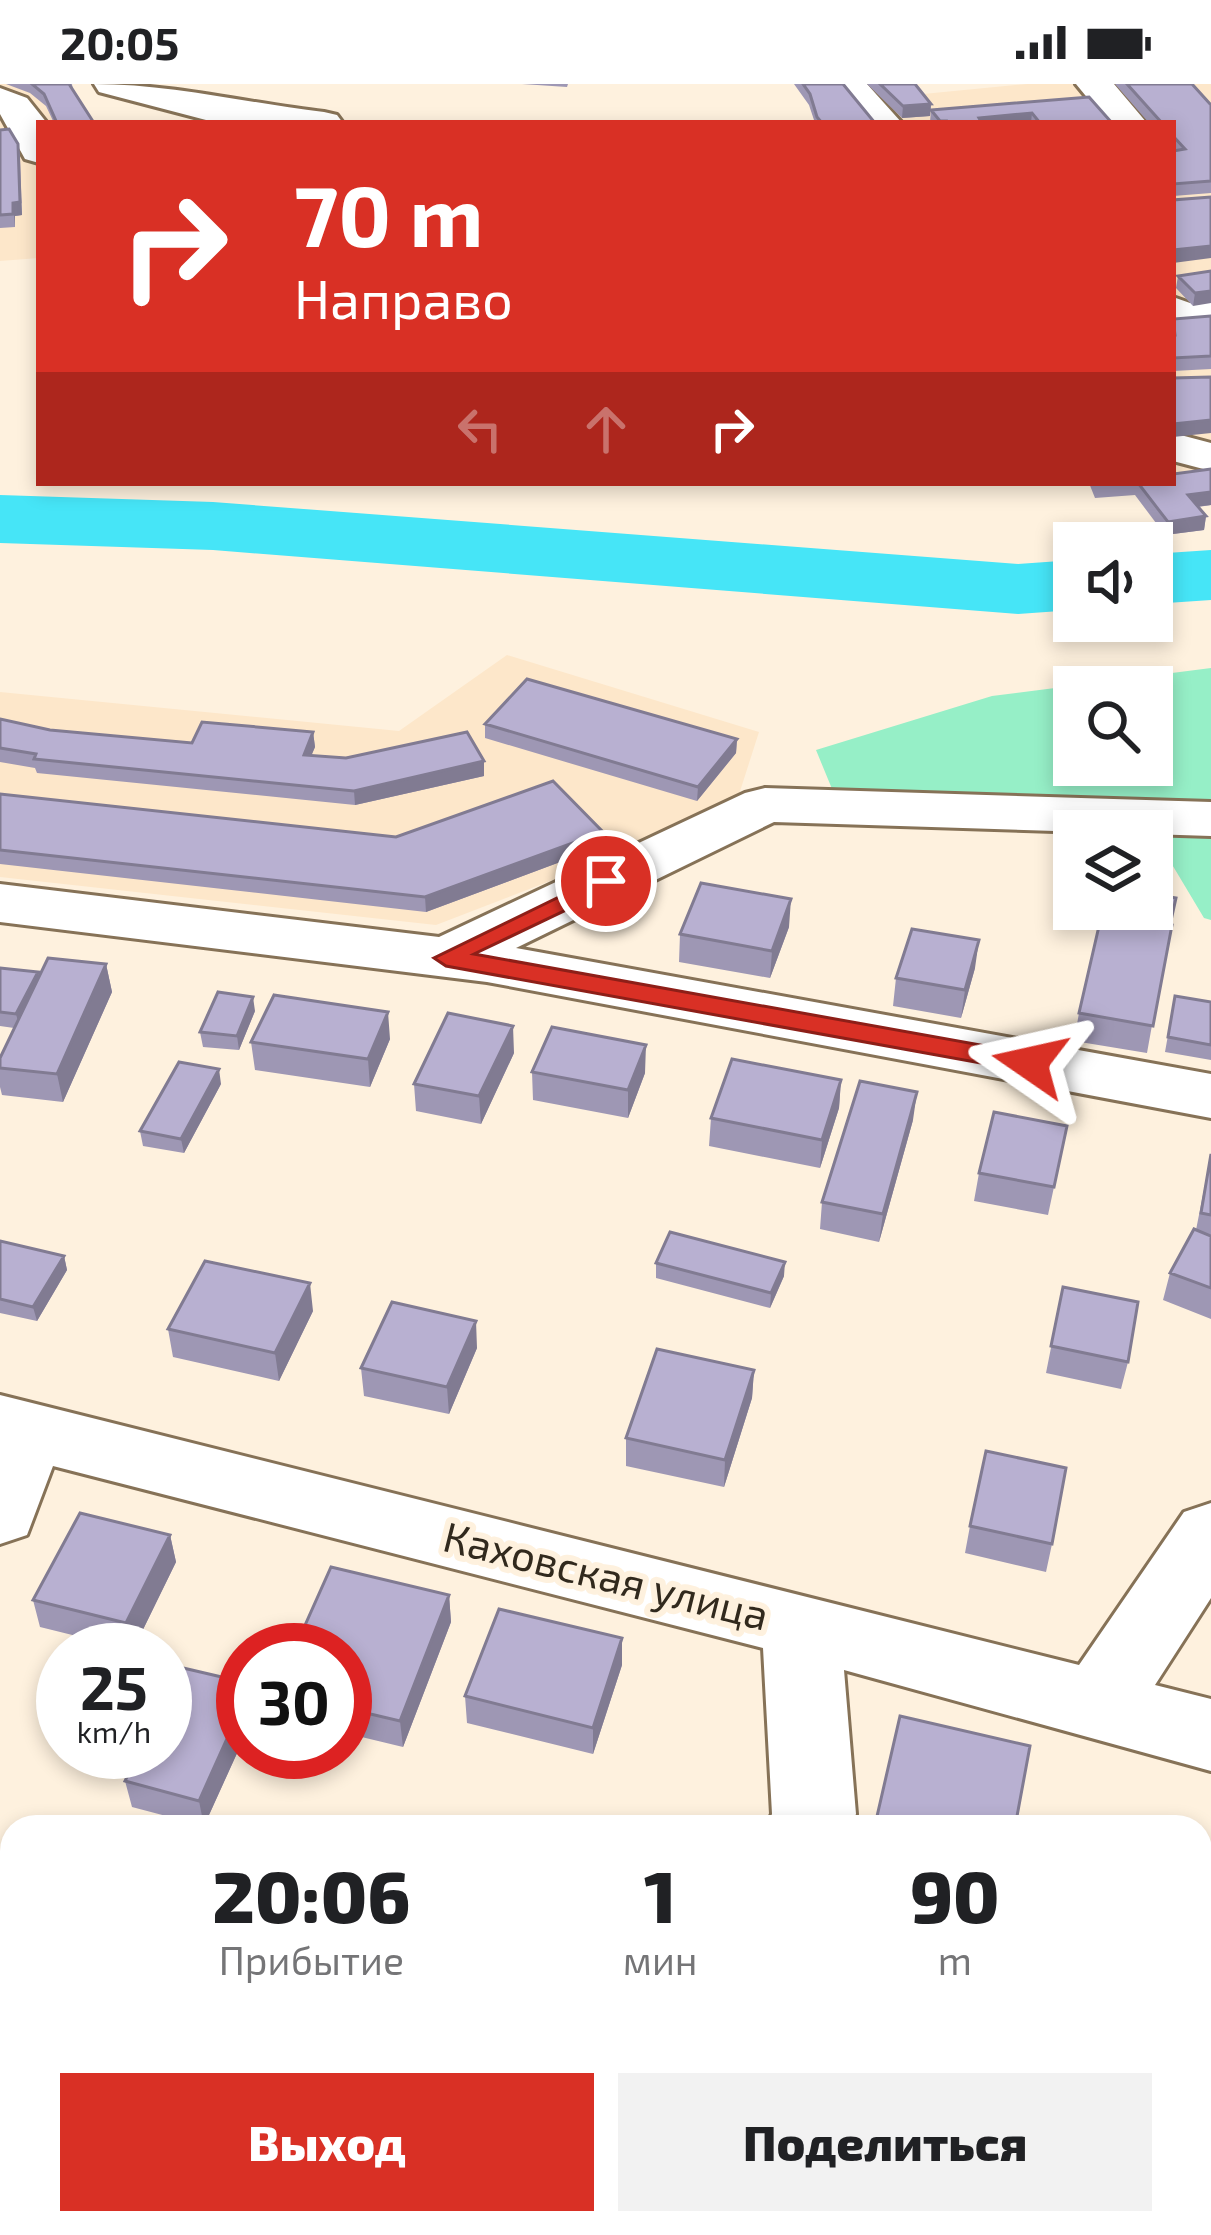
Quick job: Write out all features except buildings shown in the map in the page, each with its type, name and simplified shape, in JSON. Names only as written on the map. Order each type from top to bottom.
[{"type":"street","points":[[112,84],[206,109],[299,120]]},
{"type":"street","points":[[847,84],[881,120]]},
{"type":"street","points":[[1094,84],[1125,120]]},
{"type":"street","points":[[0,98],[10,101],[36,136]]},
{"type":"street","points":[[1176,448],[1211,458]]},
{"type":"street","points":[[446,958],[765,805],[1211,819]]},
{"type":"street","points":[[0,903],[446,958],[1211,1096]]},
{"type":"street","points":[[0,1513],[14,1428]]},
{"type":"street","name":"Каховская улица","points":[[14,1428],[801,1625],[1211,1735]]},
{"type":"street","points":[[1097,1706],[1211,1534]]},
{"type":"street","points":[[801,1625],[814,1815]]},
{"type":"shaded area","points":[[0,84],[28,84],[70,120],[36,120],[36,258],[0,261]]},
{"type":"shaded area","points":[[814,84],[902,84],[913,95],[1027,84],[1211,84],[1211,492],[1176,484],[1176,120],[843,120]]},
{"type":"shaded area","points":[[507,655],[759,732],[734,810],[436,925],[0,877],[0,692],[399,731]]},
{"type":"green space","points":[[1211,668],[1211,920],[1204,918],[1173,866],[1173,810],[1053,810],[1053,822],[837,801],[816,750],[992,696],[1053,688],[1053,786],[1173,786],[1173,673]]},
{"type":"waterway","points":[[0,519],[213,526],[1018,589],[1053,586]]},
{"type":"waterway","points":[[1173,578],[1211,575]]},
{"type":"route","points":[[606,881],[446,958],[1030,1063]]}]
